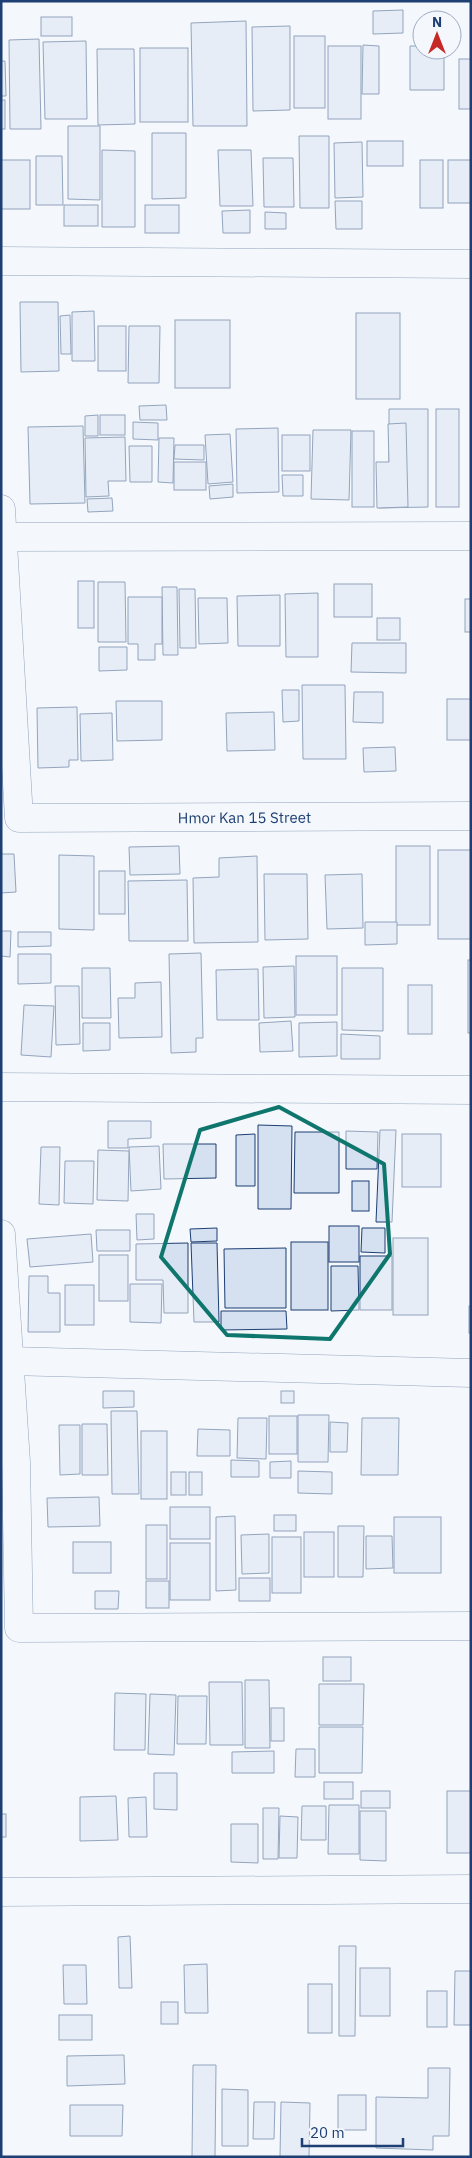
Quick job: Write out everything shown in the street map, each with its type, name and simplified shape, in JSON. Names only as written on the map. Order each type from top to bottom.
[{"type":"street","points":[[1,261],[471,264]]},
{"type":"street","points":[[1,509],[3,538],[471,536]]},
{"type":"street","name":"Hmor Kan 15 Street","points":[[3,538],[19,818],[471,816]]},
{"type":"street","points":[[1,1087],[471,1090]]},
{"type":"street","points":[[1,1234],[16,1462],[19,1628],[471,1626]]},
{"type":"street","points":[[9,1361],[471,1373]]},
{"type":"street","points":[[1,1892],[471,1890]]},
{"type":"highlighted area","points":[[279,1107],[384,1164],[390,1254],[330,1339],[227,1335],[161,1257],[200,1130]]},
{"type":"building","points":[[403,10],[403,33],[373,34],[373,11]]},
{"type":"building","points":[[41,17],[72,17],[72,36],[41,36]]},
{"type":"building","points":[[246,21],[247,126],[193,126],[191,23]]},
{"type":"building","points":[[290,26],[290,110],[253,111],[252,27]]},
{"type":"building","points":[[294,36],[325,36],[325,108],[294,108]]},
{"type":"building","points":[[39,39],[41,129],[10,129],[9,40]]},
{"type":"building","points":[[86,41],[87,119],[45,119],[43,42]]},
{"type":"building","points":[[363,45],[379,46],[379,94],[362,94]]},
{"type":"building","points":[[328,46],[361,46],[361,119],[328,119]]},
{"type":"building","points":[[410,46],[412,46],[412,60],[444,60],[444,90],[410,90]]},
{"type":"building","points":[[140,48],[188,48],[188,122],[140,122]]},
{"type":"building","points":[[97,49],[134,49],[135,124],[98,125]]},
{"type":"building","points":[[471,59],[471,109],[459,109],[459,60]]},
{"type":"building","points":[[1,61],[5,61],[6,96],[1,96]]},
{"type":"building","points":[[1,100],[5,100],[5,129],[1,129]]},
{"type":"building","points":[[68,126],[100,126],[100,200],[68,199]]},
{"type":"building","points":[[152,133],[186,133],[186,198],[152,199]]},
{"type":"building","points":[[299,136],[329,136],[329,208],[300,208]]},
{"type":"building","points":[[367,141],[403,141],[403,166],[367,166]]},
{"type":"building","points":[[362,142],[363,197],[335,198],[334,143]]},
{"type":"building","points":[[102,150],[135,151],[135,227],[102,227]]},
{"type":"building","points":[[218,150],[251,150],[253,206],[220,206]]},
{"type":"building","points":[[36,156],[62,156],[63,205],[36,205]]},
{"type":"building","points":[[263,158],[293,158],[294,207],[264,207]]},
{"type":"building","points":[[1,160],[30,160],[30,209],[1,209]]},
{"type":"building","points":[[420,160],[443,160],[443,208],[420,208]]},
{"type":"building","points":[[448,160],[471,160],[471,203],[448,203]]},
{"type":"building","points":[[335,201],[362,201],[362,229],[336,229]]},
{"type":"building","points":[[64,205],[98,205],[98,226],[64,226]]},
{"type":"building","points":[[145,205],[179,205],[179,233],[145,233]]},
{"type":"building","points":[[250,210],[250,233],[223,233],[222,211]]},
{"type":"building","points":[[265,212],[286,213],[286,229],[265,229]]},
{"type":"building","points":[[20,302],[58,302],[59,371],[21,372]]},
{"type":"building","points":[[94,311],[95,361],[72,361],[72,312]]},
{"type":"building","points":[[356,313],[400,313],[400,399],[356,399]]},
{"type":"building","points":[[70,315],[71,354],[61,354],[60,316]]},
{"type":"building","points":[[175,320],[230,320],[230,388],[175,388]]},
{"type":"building","points":[[98,326],[126,326],[126,371],[98,371]]},
{"type":"building","points":[[129,326],[160,326],[159,383],[128,383]]},
{"type":"building","points":[[166,405],[167,420],[140,420],[139,406]]},
{"type":"building","points":[[389,409],[428,409],[428,507],[379,508],[379,463],[389,463]]},
{"type":"building","points":[[436,409],[459,409],[459,507],[436,507]]},
{"type":"building","points":[[98,415],[98,436],[85,436],[85,416]]},
{"type":"building","points":[[100,415],[125,415],[125,435],[100,435]]},
{"type":"building","points":[[133,422],[158,423],[158,440],[133,439]]},
{"type":"building","points":[[406,423],[408,507],[377,508],[376,462],[389,462],[388,424]]},
{"type":"building","points":[[83,426],[85,503],[30,504],[28,427]]},
{"type":"building","points":[[278,428],[279,492],[237,493],[236,429]]},
{"type":"building","points":[[313,430],[351,430],[349,500],[311,499]]},
{"type":"building","points":[[352,431],[374,431],[374,507],[352,507]]},
{"type":"building","points":[[230,434],[233,482],[208,484],[205,435]]},
{"type":"building","points":[[282,435],[310,435],[310,471],[282,471]]},
{"type":"building","points":[[125,437],[126,481],[108,481],[109,496],[86,497],[85,438]]},
{"type":"building","points":[[159,438],[174,438],[173,483],[158,482]]},
{"type":"building","points":[[175,445],[204,445],[204,460],[174,459]]},
{"type":"building","points":[[129,446],[152,446],[152,482],[130,482]]},
{"type":"building","points":[[174,462],[206,462],[206,490],[174,490]]},
{"type":"building","points":[[282,475],[303,475],[303,496],[283,496]]},
{"type":"building","points":[[233,484],[233,497],[210,499],[209,486]]},
{"type":"building","points":[[112,498],[113,511],[88,512],[87,499]]},
{"type":"building","points":[[78,581],[94,581],[94,628],[78,628]]},
{"type":"building","points":[[98,582],[125,582],[126,642],[98,642]]},
{"type":"building","points":[[334,584],[372,584],[372,617],[334,617]]},
{"type":"building","points":[[162,587],[177,587],[178,655],[163,655]]},
{"type":"building","points":[[179,589],[195,589],[196,648],[180,648]]},
{"type":"building","points":[[318,593],[318,657],[286,657],[285,594]]},
{"type":"building","points":[[280,595],[280,646],[238,646],[237,596]]},
{"type":"building","points":[[128,597],[162,597],[162,644],[155,644],[155,660],[138,660],[138,644],[128,644]]},
{"type":"building","points":[[198,598],[227,598],[228,643],[199,644]]},
{"type":"building","points":[[465,599],[471,599],[471,632],[465,632]]},
{"type":"building","points":[[377,618],[400,618],[400,640],[377,640]]},
{"type":"building","points":[[352,643],[406,643],[406,673],[351,672]]},
{"type":"building","points":[[99,647],[127,647],[127,670],[99,671]]},
{"type":"building","points":[[302,685],[345,685],[346,759],[303,759]]},
{"type":"building","points":[[282,690],[299,690],[299,721],[283,722]]},
{"type":"building","points":[[354,692],[383,692],[383,723],[353,722]]},
{"type":"building","points":[[447,699],[471,699],[471,740],[447,740]]},
{"type":"building","points":[[116,701],[162,701],[162,740],[117,741]]},
{"type":"building","points":[[77,707],[78,760],[69,760],[69,767],[38,768],[37,708]]},
{"type":"building","points":[[274,712],[275,750],[227,751],[226,713]]},
{"type":"building","points":[[112,713],[113,760],[81,761],[80,714]]},
{"type":"building","points":[[395,747],[396,771],[364,772],[363,748]]},
{"type":"building","points":[[179,846],[180,874],[130,875],[129,847]]},
{"type":"building","points":[[396,846],[430,846],[430,925],[396,925]]},
{"type":"building","points":[[438,850],[471,850],[471,939],[438,939]]},
{"type":"building","points":[[1,854],[14,854],[16,892],[1,893]]},
{"type":"building","points":[[59,855],[94,856],[94,930],[59,929]]},
{"type":"building","points":[[257,856],[258,942],[194,943],[193,878],[219,877],[219,858]]},
{"type":"building","points":[[99,871],[125,871],[125,914],[99,914]]},
{"type":"building","points":[[264,874],[307,874],[308,939],[265,940]]},
{"type":"building","points":[[362,874],[363,928],[327,929],[325,875]]},
{"type":"building","points":[[187,880],[188,941],[129,941],[128,881]]},
{"type":"building","points":[[365,922],[397,922],[397,944],[365,945]]},
{"type":"building","points":[[1,931],[11,931],[10,957],[1,956]]},
{"type":"building","points":[[18,932],[51,932],[51,946],[18,947]]},
{"type":"building","points":[[201,953],[203,1038],[196,1038],[196,1052],[171,1053],[169,954]]},
{"type":"building","points":[[18,954],[51,954],[51,983],[18,984]]},
{"type":"building","points":[[296,956],[337,956],[337,1015],[296,1015]]},
{"type":"building","points":[[468,960],[471,960],[471,1033],[468,1033]]},
{"type":"building","points":[[294,966],[295,1017],[264,1018],[263,967]]},
{"type":"building","points":[[82,968],[110,968],[111,1018],[82,1018]]},
{"type":"building","points":[[342,968],[383,968],[383,1031],[342,1030]]},
{"type":"building","points":[[258,969],[259,1020],[217,1020],[216,970]]},
{"type":"building","points":[[161,982],[162,1037],[119,1038],[118,998],[135,998],[135,983]]},
{"type":"building","points":[[408,985],[432,985],[432,1034],[408,1034]]},
{"type":"building","points":[[55,986],[79,986],[80,1044],[56,1045]]},
{"type":"building","points":[[24,1005],[54,1006],[51,1057],[21,1055]]},
{"type":"building","points":[[291,1021],[293,1051],[260,1052],[259,1023]]},
{"type":"building","points":[[337,1022],[337,1056],[299,1057],[299,1023]]},
{"type":"building","points":[[83,1023],[110,1023],[110,1050],[83,1051]]},
{"type":"building","points":[[341,1034],[380,1036],[380,1059],[341,1059]]},
{"type":"building","points":[[108,1121],[151,1121],[151,1138],[128,1139],[128,1148],[108,1148]]},
{"type":"building","points":[[258,1125],[292,1126],[291,1209],[258,1209]]},
{"type":"building","points":[[380,1130],[396,1130],[392,1222],[376,1222]]},
{"type":"building","points":[[346,1131],[378,1132],[377,1169],[346,1169]]},
{"type":"building","points":[[295,1132],[339,1132],[339,1193],[294,1193]]},
{"type":"building","points":[[255,1134],[255,1186],[236,1186],[236,1135]]},
{"type":"building","points":[[402,1134],[441,1134],[441,1187],[402,1187]]},
{"type":"building","points":[[163,1144],[216,1144],[216,1178],[164,1179]]},
{"type":"building","points":[[159,1146],[161,1189],[131,1191],[129,1147]]},
{"type":"building","points":[[41,1147],[60,1147],[59,1205],[39,1204]]},
{"type":"building","points":[[98,1150],[129,1151],[128,1201],[97,1200]]},
{"type":"building","points":[[65,1161],[94,1161],[93,1204],[64,1203]]},
{"type":"building","points":[[352,1181],[369,1181],[369,1211],[352,1211]]},
{"type":"building","points":[[136,1214],[154,1214],[154,1239],[137,1240]]},
{"type":"building","points":[[329,1226],[359,1226],[359,1262],[329,1262]]},
{"type":"building","points":[[217,1228],[217,1241],[191,1242],[190,1229]]},
{"type":"building","points":[[362,1228],[385,1228],[385,1253],[361,1252]]},
{"type":"building","points":[[96,1230],[130,1230],[130,1251],[97,1251]]},
{"type":"building","points":[[91,1234],[93,1262],[30,1267],[27,1239]]},
{"type":"building","points":[[393,1238],[428,1238],[428,1315],[393,1315]]},
{"type":"building","points":[[291,1242],[328,1242],[328,1310],[291,1310]]},
{"type":"building","points":[[188,1243],[188,1313],[164,1313],[163,1280],[136,1280],[136,1244]]},
{"type":"building","points":[[191,1243],[217,1243],[219,1322],[194,1322]]},
{"type":"building","points":[[286,1248],[286,1308],[225,1308],[224,1249]]},
{"type":"building","points":[[99,1255],[128,1255],[128,1301],[99,1301]]},
{"type":"building","points":[[360,1256],[392,1256],[392,1310],[360,1310]]},
{"type":"building","points":[[331,1266],[358,1266],[359,1310],[331,1311]]},
{"type":"building","points":[[29,1276],[48,1276],[48,1293],[60,1293],[60,1332],[28,1332]]},
{"type":"building","points":[[130,1284],[162,1284],[161,1323],[130,1322]]},
{"type":"building","points":[[65,1285],[94,1285],[94,1325],[65,1325]]},
{"type":"building","points":[[469,1306],[471,1306],[471,1333],[469,1333]]},
{"type":"building","points":[[221,1311],[286,1311],[287,1329],[221,1330]]},
{"type":"building","points":[[103,1391],[134,1391],[134,1407],[103,1408]]},
{"type":"building","points":[[281,1391],[294,1391],[294,1403],[281,1403]]},
{"type":"building","points":[[111,1411],[137,1411],[139,1494],[112,1494]]},
{"type":"building","points":[[298,1415],[329,1415],[328,1462],[298,1462]]},
{"type":"building","points":[[269,1416],[297,1416],[297,1454],[269,1454]]},
{"type":"building","points":[[238,1418],[267,1418],[266,1459],[237,1458]]},
{"type":"building","points":[[362,1418],[399,1418],[398,1475],[361,1475]]},
{"type":"building","points":[[330,1422],[348,1423],[347,1452],[330,1452]]},
{"type":"building","points":[[82,1424],[107,1424],[108,1475],[82,1475]]},
{"type":"building","points":[[59,1425],[80,1425],[80,1474],[60,1475]]},
{"type":"building","points":[[198,1429],[230,1430],[230,1456],[197,1456]]},
{"type":"building","points":[[141,1431],[167,1431],[167,1499],[141,1499]]},
{"type":"building","points":[[231,1460],[259,1461],[259,1477],[231,1477]]},
{"type":"building","points":[[291,1461],[291,1478],[270,1478],[270,1462]]},
{"type":"building","points":[[298,1471],[332,1472],[332,1494],[298,1493]]},
{"type":"building","points":[[171,1472],[186,1472],[186,1495],[171,1495]]},
{"type":"building","points":[[189,1472],[202,1472],[202,1495],[189,1495]]},
{"type":"building","points":[[99,1497],[100,1526],[48,1527],[47,1498]]},
{"type":"building","points":[[170,1507],[210,1507],[210,1539],[170,1539]]},
{"type":"building","points":[[274,1515],[296,1515],[296,1531],[274,1531]]},
{"type":"building","points":[[235,1516],[236,1590],[216,1591],[216,1517]]},
{"type":"building","points":[[394,1517],[441,1517],[441,1573],[394,1573]]},
{"type":"building","points":[[146,1525],[167,1525],[167,1579],[146,1579]]},
{"type":"building","points":[[338,1526],[364,1526],[363,1577],[338,1577]]},
{"type":"building","points":[[304,1532],[334,1532],[334,1577],[304,1577]]},
{"type":"building","points":[[269,1534],[269,1573],[242,1574],[241,1535]]},
{"type":"building","points":[[366,1536],[392,1536],[393,1568],[366,1569]]},
{"type":"building","points":[[272,1537],[301,1537],[301,1593],[272,1593]]},
{"type":"building","points":[[73,1542],[111,1542],[111,1573],[73,1573]]},
{"type":"building","points":[[170,1543],[210,1543],[210,1600],[170,1600]]},
{"type":"building","points":[[239,1578],[270,1578],[270,1601],[239,1601]]},
{"type":"building","points":[[146,1581],[169,1581],[169,1608],[146,1608]]},
{"type":"building","points":[[95,1591],[119,1591],[118,1609],[95,1609]]},
{"type":"building","points":[[323,1657],[351,1657],[351,1681],[323,1681]]},
{"type":"building","points":[[245,1680],[269,1680],[270,1748],[245,1748]]},
{"type":"building","points":[[209,1682],[242,1682],[243,1745],[210,1745]]},
{"type":"building","points":[[319,1684],[364,1684],[363,1725],[319,1725]]},
{"type":"building","points":[[115,1693],[146,1694],[145,1750],[114,1750]]},
{"type":"building","points":[[150,1694],[176,1695],[174,1755],[148,1754]]},
{"type":"building","points":[[178,1696],[207,1696],[206,1744],[177,1744]]},
{"type":"building","points":[[271,1708],[284,1708],[284,1741],[271,1741]]},
{"type":"building","points":[[319,1727],[363,1727],[362,1773],[319,1773]]},
{"type":"building","points":[[296,1749],[315,1749],[315,1777],[295,1777]]},
{"type":"building","points":[[274,1751],[274,1773],[232,1773],[232,1752]]},
{"type":"building","points":[[154,1773],[177,1773],[177,1810],[154,1809]]},
{"type":"building","points":[[324,1782],[353,1782],[353,1799],[324,1799]]},
{"type":"building","points":[[361,1791],[390,1791],[390,1808],[361,1808]]},
{"type":"building","points":[[447,1791],[471,1791],[471,1853],[447,1853]]},
{"type":"building","points":[[116,1796],[118,1840],[80,1841],[80,1797]]},
{"type":"building","points":[[146,1797],[147,1837],[129,1837],[128,1798]]},
{"type":"building","points":[[329,1805],[359,1805],[359,1854],[328,1854]]},
{"type":"building","points":[[302,1806],[326,1806],[326,1840],[301,1840]]},
{"type":"building","points":[[263,1808],[279,1808],[278,1859],[263,1859]]},
{"type":"building","points":[[360,1811],[386,1811],[386,1861],[360,1860]]},
{"type":"building","points":[[1,1814],[6,1814],[6,1837],[1,1837]]},
{"type":"building","points":[[280,1816],[298,1817],[297,1858],[279,1858]]},
{"type":"building","points":[[231,1824],[258,1824],[258,1863],[231,1862]]},
{"type":"building","points":[[130,1936],[132,1988],[119,1988],[118,1937]]},
{"type":"building","points":[[339,1946],[356,1946],[355,2036],[339,2036]]},
{"type":"building","points":[[207,1964],[208,2013],[185,2013],[184,1965]]},
{"type":"building","points":[[63,1965],[86,1965],[87,2004],[64,2004]]},
{"type":"building","points":[[360,1968],[390,1968],[390,2016],[360,2016]]},
{"type":"building","points":[[455,1971],[471,1971],[471,2025],[454,2025]]},
{"type":"building","points":[[308,1984],[332,1984],[332,2033],[308,2033]]},
{"type":"building","points":[[427,1991],[447,1991],[447,2027],[427,2027]]},
{"type":"building","points":[[161,2002],[178,2002],[178,2024],[161,2024]]},
{"type":"building","points":[[59,2015],[92,2015],[92,2040],[59,2040]]},
{"type":"building","points":[[124,2055],[125,2084],[67,2086],[67,2056]]},
{"type":"building","points":[[193,2065],[216,2065],[215,2157],[192,2157]]},
{"type":"building","points":[[428,2068],[450,2068],[449,2136],[433,2136],[433,2150],[376,2148],[376,2097],[428,2098]]},
{"type":"building","points":[[222,2089],[248,2090],[248,2146],[222,2146]]},
{"type":"building","points":[[338,2095],[366,2095],[366,2130],[338,2130]]},
{"type":"building","points":[[254,2102],[275,2102],[274,2139],[253,2139]]},
{"type":"building","points":[[281,2102],[310,2103],[309,2157],[280,2157]]},
{"type":"building","points":[[70,2105],[123,2105],[122,2136],[70,2136]]}]
